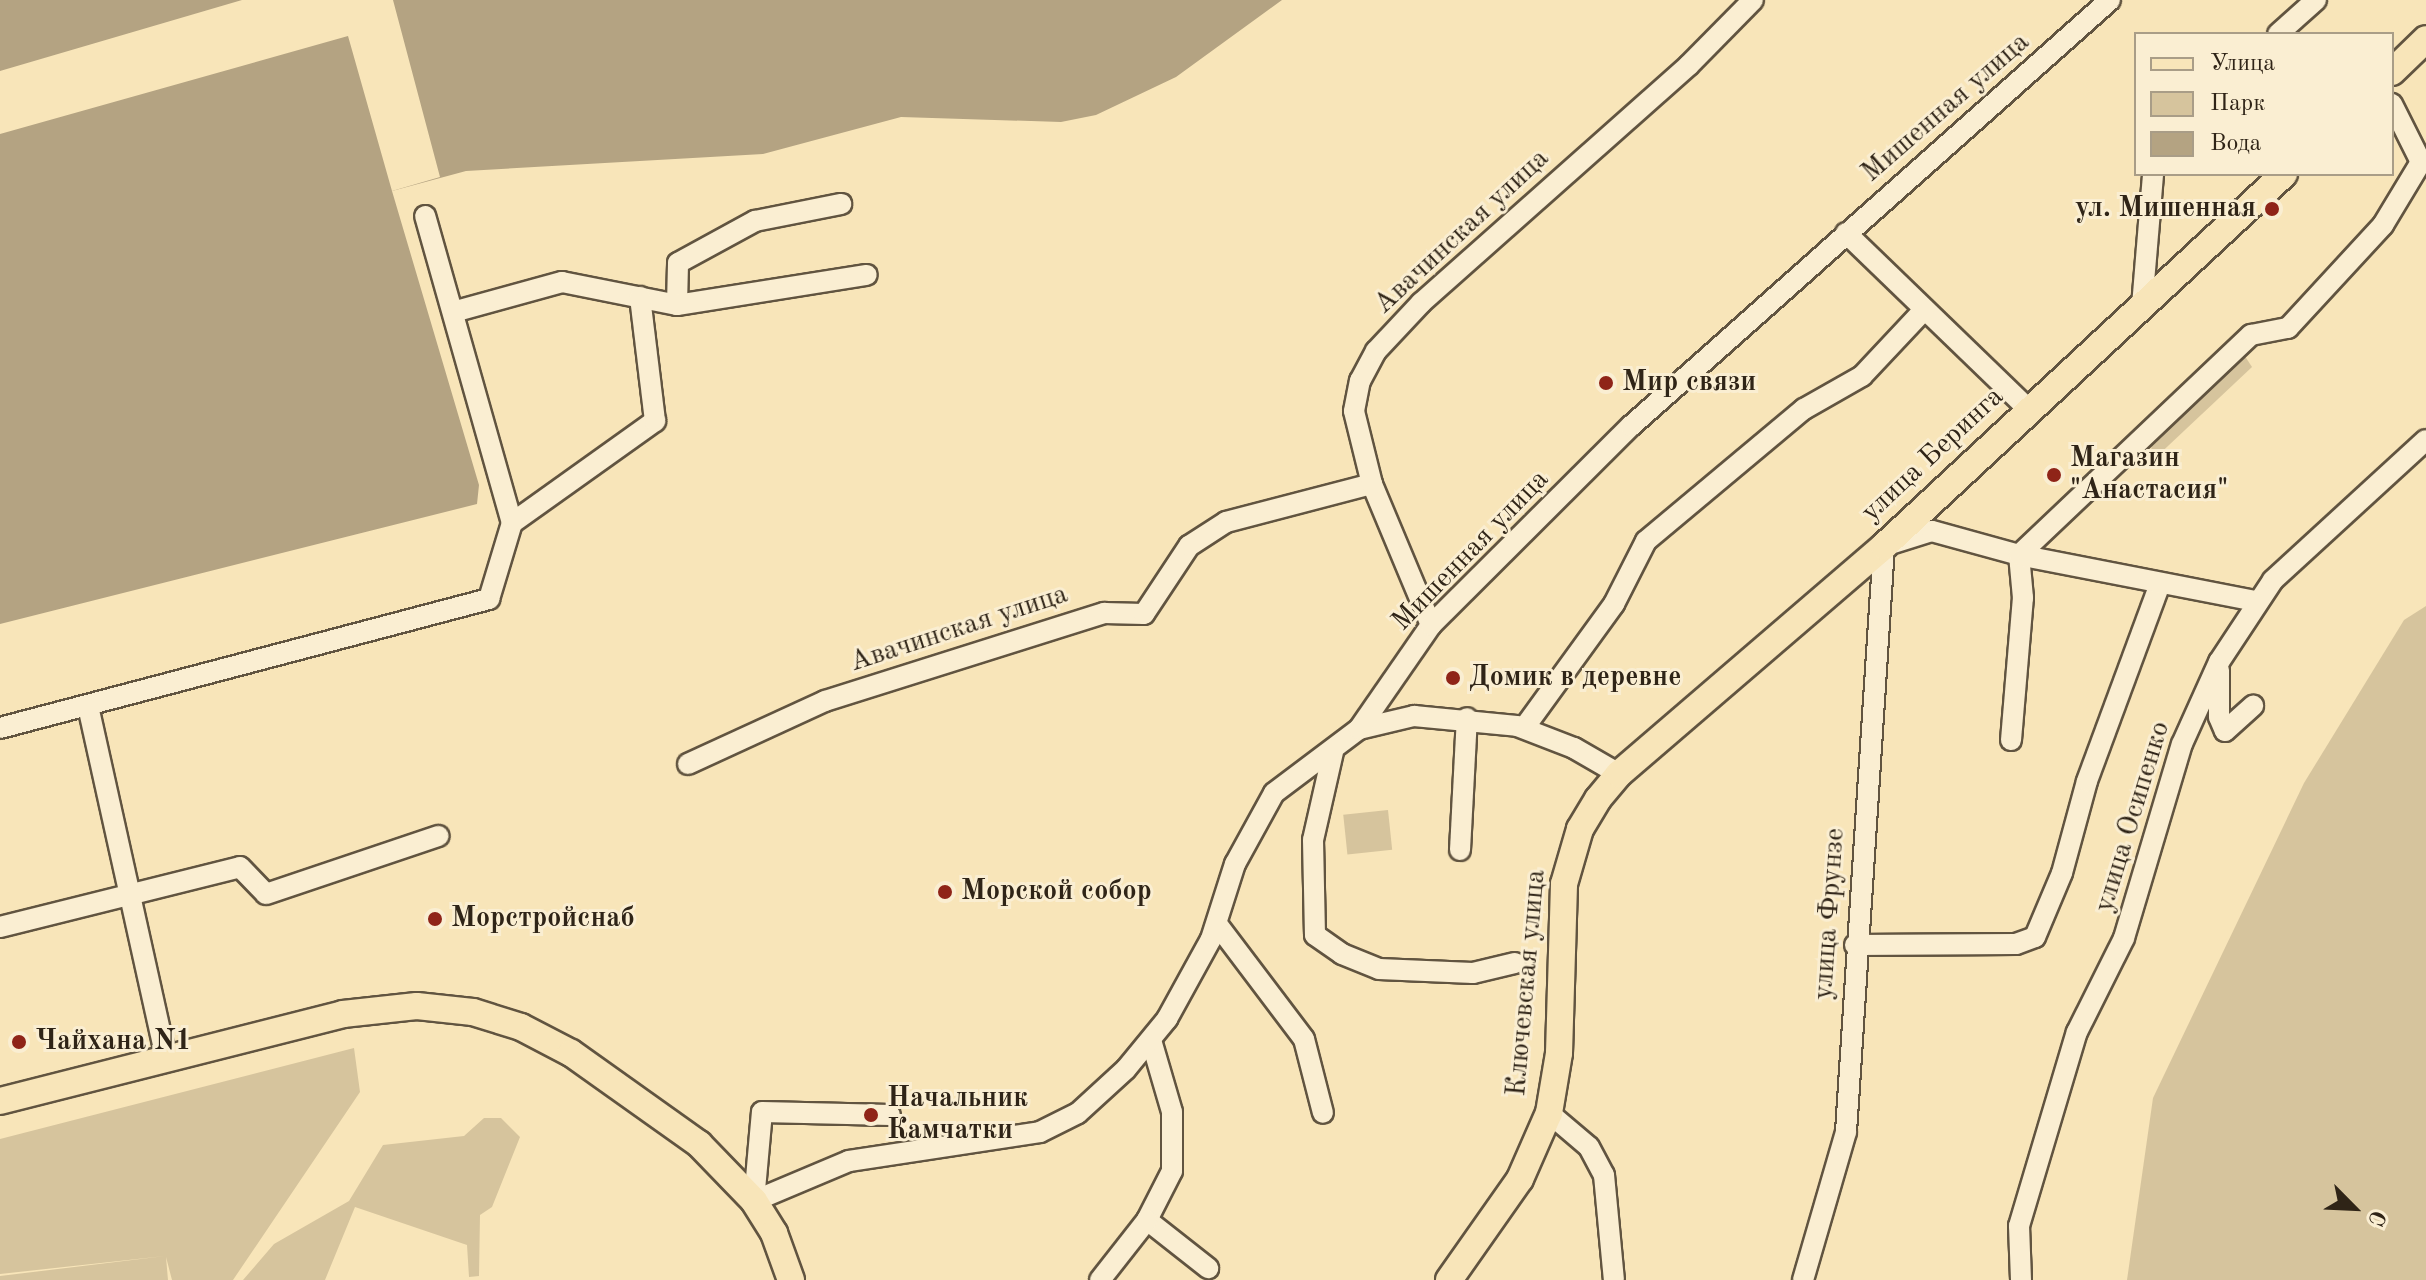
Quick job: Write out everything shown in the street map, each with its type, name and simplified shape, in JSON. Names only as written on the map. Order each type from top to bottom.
[{"type":"main road","points":[[2394,70],[2426,39]]},
{"type":"main road","name":"улица Беринга","points":[[1619,774],[1884,546],[2282,176]]},
{"type":"main road","name":"Ключевская улица","points":[[1449,1280],[1520,1179],[1549,1113],[1559,1053],[1564,884],[1587,813],[1619,774]]},
{"type":"main road","points":[[0,1101],[166,1057],[358,1012],[422,1006],[473,1012],[535,1033],[604,1074],[699,1144],[754,1201],[774,1233],[791,1280]]},
{"type":"street","name":"Авачинская улица","points":[[688,764],[825,701],[1104,613],[1144,614],[1189,546],[1226,522],[1372,484],[1354,411],[1360,381],[1376,351],[1421,303],[1689,65],[1753,0]]},
{"type":"street","name":"Мишенная улица","points":[[754,1201],[825,1168],[872,1155],[1040,1132],[1078,1113],[1151,1040],[1217,924],[1235,864],[1274,793],[1333,752],[1359,729],[1431,625],[1631,426],[2110,0]]},
{"type":"street","points":[[2280,32],[2316,0]]},
{"type":"street","points":[[2019,555],[2251,335],[2288,328],[2383,225],[2421,162],[2394,108]]},
{"type":"street","points":[[2142,306],[2153,176]]},
{"type":"street","points":[[677,305],[678,263],[755,221],[841,204]]},
{"type":"street","points":[[0,728],[489,599],[512,523],[425,216]]},
{"type":"street","points":[[1846,233],[2028,409]]},
{"type":"street","points":[[453,312],[562,282],[677,305],[867,275]]},
{"type":"street","points":[[512,523],[655,421],[640,297]]},
{"type":"street","points":[[1524,728],[1614,604],[1646,541],[1804,409],[1862,376],[1924,310]]},
{"type":"street","name":"улица Осипенко","points":[[2021,1280],[2019,1226],[2077,1032],[2124,938],[2182,744],[2219,662],[2255,601],[2426,440]]},
{"type":"street","points":[[1372,484],[1431,625]]},
{"type":"street","points":[[1884,546],[1932,531],[2019,555],[2255,601]]},
{"type":"street","name":"улица Фрунзе","points":[[1803,1280],[1846,1132],[1855,945],[1884,546]]},
{"type":"street","points":[[2011,740],[2023,598],[2019,555]]},
{"type":"street","points":[[1855,945],[2016,944],[2035,937],[2062,873],[2087,781],[2160,584]]},
{"type":"street","points":[[2219,662],[2219,717],[2225,731],[2253,706]]},
{"type":"street","points":[[88,706],[166,1057]]},
{"type":"street","points":[[1359,729],[1414,716],[1467,718],[1524,728],[1574,748],[1619,774]]},
{"type":"street","points":[[1460,850],[1467,718]]},
{"type":"street","points":[[1333,752],[1313,840],[1315,935],[1342,954],[1379,969],[1473,973],[1515,963]]},
{"type":"street","points":[[0,927],[240,867],[266,894],[438,836]]},
{"type":"street","points":[[1217,924],[1304,1039],[1323,1113]]},
{"type":"street","points":[[1100,1280],[1147,1220],[1172,1171],[1172,1112],[1151,1040]]},
{"type":"street","points":[[754,1201],[762,1112],[890,1115]]},
{"type":"street","points":[[1549,1113],[1589,1147],[1604,1175],[1614,1280]]},
{"type":"street","points":[[1147,1220],[1208,1268]]},
{"type":"green space","points":[[2239,347],[2252,367],[2151,462],[2152,429]]},
{"type":"green space","points":[[2426,606],[2426,1280],[2127,1280],[2153,1098],[2304,783],[2404,620]]},
{"type":"green space","points":[[1388,810],[1392,850],[1347,854],[1343,815]]},
{"type":"green space","points":[[354,1048],[360,1092],[233,1280],[172,1280],[166,1257],[168,1280],[0,1280],[0,1276],[165,1256],[0,1274],[0,1139]]},
{"type":"green space","points":[[484,1118],[501,1118],[520,1137],[492,1207],[480,1215],[479,1276],[469,1277],[467,1245],[355,1207],[325,1280],[243,1280],[274,1244],[349,1201],[383,1145],[464,1136]]},
{"type":"water","points":[[0,0],[1282,0],[1176,77],[1096,115],[1061,122],[901,117],[763,154],[466,171],[392,191],[479,485],[477,504],[0,624]]},
{"type":"pier","points":[[242,0],[393,0],[440,177],[392,191],[348,36],[0,134],[0,71]]},
{"type":"place","name":"ул. Мишенная","points":[[2272,209]]},
{"type":"place","name":"Мир связи","points":[[1606,383]]},
{"type":"place","name":"Магазин \"Анастасия\"","points":[[2054,475]]},
{"type":"place","name":"Домик в деревне","points":[[1453,678]]},
{"type":"place","name":"Морской собор","points":[[945,892]]},
{"type":"place","name":"Морстройснаб","points":[[435,919]]},
{"type":"place","name":"Чайхана N1","points":[[19,1042]]},
{"type":"place","name":"Начальник Камчатки","points":[[871,1115]]}]
